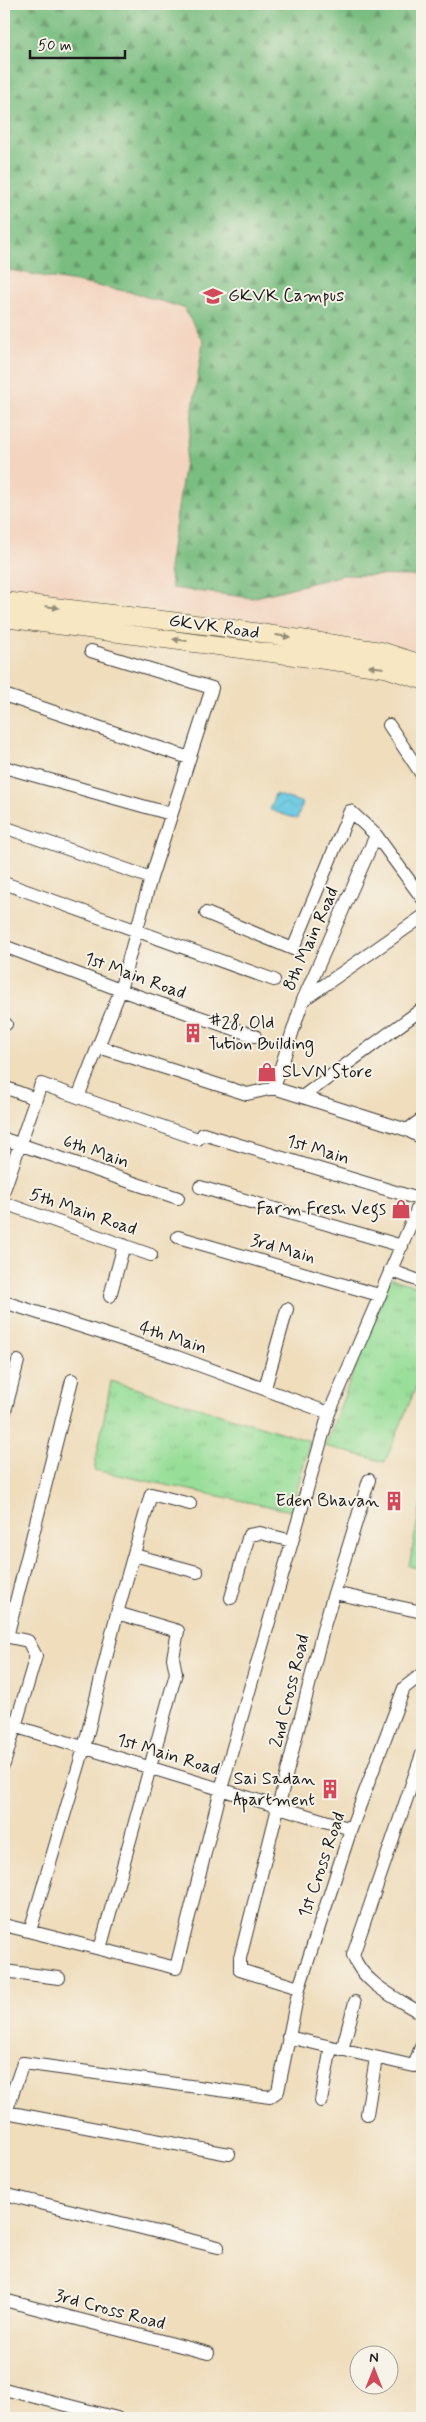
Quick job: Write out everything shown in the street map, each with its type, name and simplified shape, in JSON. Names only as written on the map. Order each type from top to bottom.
[{"type":"main road","name":"GKVK Road","points":[[4,601],[220,627],[381,651],[422,664]]},
{"type":"main road","name":"GKVK Road","points":[[4,618],[385,668],[422,680]]},
{"type":"main road","points":[[218,645],[220,627]]},
{"type":"street","points":[[78,1097],[120,990],[151,878],[212,688],[91,651]]},
{"type":"street","points":[[4,695],[189,758]]},
{"type":"street","points":[[390,725],[422,775]]},
{"type":"street","points":[[4,767],[171,814]]},
{"type":"street","points":[[206,913],[293,949],[350,811],[376,836],[422,898]]},
{"type":"street","points":[[4,827],[151,878]]},
{"type":"street","name":"8th Main Road","points":[[274,1088],[303,1000],[376,836]]},
{"type":"street","points":[[4,883],[135,932],[274,980]]},
{"type":"street","points":[[303,1000],[422,917]]},
{"type":"street","name":"1st Main Road","points":[[4,946],[120,990],[255,1036]]},
{"type":"street","points":[[302,1097],[422,1009]]},
{"type":"street","points":[[99,1047],[247,1094],[274,1088],[407,1130],[422,1138]]},
{"type":"street","name":"1st Main","points":[[36,1099],[41,1084],[201,1136],[422,1199]]},
{"type":"street","points":[[4,1087],[36,1099],[4,1190]]},
{"type":"street","points":[[407,1130],[422,1119]]},
{"type":"street","name":"6th Main","points":[[4,1139],[178,1198]]},
{"type":"street","points":[[200,1187],[402,1246]]},
{"type":"street","points":[[4,1925],[176,1968],[221,1789],[329,1413],[422,1199]]},
{"type":"street","name":"5th Main Road","points":[[4,1204],[151,1254]]},
{"type":"street","name":"3rd Main","points":[[178,1237],[379,1295]]},
{"type":"street","points":[[110,1296],[124,1245]]},
{"type":"street","points":[[390,1270],[422,1282]]},
{"type":"street","name":"4th Main","points":[[4,1302],[177,1357],[329,1413]]},
{"type":"street","points":[[265,1388],[288,1309]]},
{"type":"street","points":[[4,1415],[18,1361]]},
{"type":"street","points":[[4,1764],[10,1725],[36,1656],[28,1641],[5,1636],[72,1380]]},
{"type":"street","name":"2nd Cross Road","points":[[299,1988],[240,1970],[240,1958],[334,1592],[369,1480]]},
{"type":"street","points":[[30,1931],[84,1748],[117,1613],[151,1494],[190,1504]]},
{"type":"street","points":[[231,1598],[249,1534],[260,1533],[292,1541]]},
{"type":"street","points":[[134,1555],[197,1572]]},
{"type":"street","points":[[334,1592],[422,1612]]},
{"type":"street","points":[[100,1949],[176,1673],[173,1658],[178,1630],[117,1613]]},
{"type":"street","name":"1st Cross Road","points":[[5,2115],[23,2064],[270,2097],[278,2091],[299,1988],[351,1830],[404,1688],[422,1674]]},
{"type":"street","name":"1st Main Road","points":[[10,1725],[351,1830]]},
{"type":"street","points":[[422,1754],[353,1955],[357,1967],[386,1992],[422,2014]]},
{"type":"street","points":[[4,1971],[59,1978]]},
{"type":"street","points":[[321,2101],[337,2048],[355,2002]]},
{"type":"street","points":[[288,2037],[414,2066],[422,2044]]},
{"type":"street","points":[[367,2114],[376,2058]]},
{"type":"street","points":[[5,2115],[228,2154]]},
{"type":"street","points":[[4,2194],[218,2247]]},
{"type":"street","name":"3rd Cross Road","points":[[4,2300],[208,2353]]},
{"type":"street","points":[[4,2389],[117,2418]]},
{"type":"shaded area","name":"GKVK Campus","points":[[4,4],[422,4],[422,652],[394,643],[4,587]]},
{"type":"green space","name":"GKVK Campus","points":[[4,4],[422,4],[422,576],[343,575],[252,598],[172,588],[169,568],[203,342],[184,308],[130,292],[4,269]]},
{"type":"green space","points":[[390,1278],[422,1288],[422,1373],[385,1462],[325,1446]]},
{"type":"green space","points":[[111,1381],[310,1441],[291,1511],[94,1470]]},
{"type":"green space","points":[[422,1498],[422,1569],[409,1566]]},
{"type":"water","points":[[275,794],[303,803],[297,819],[270,810]]},
{"type":"place","name":"GKVK Campus","points":[[213,296]]},
{"type":"place","name":"#28, Old Tution Building","points":[[193,1033]]},
{"type":"place","name":"SLVN Store","points":[[267,1072]]},
{"type":"place","name":"Farm Fresh Vegs","points":[[401,1209]]},
{"type":"place","name":"Eden Bhavan","points":[[394,1501]]},
{"type":"place","name":"Sai Sadan Apartment","points":[[330,1789]]}]
